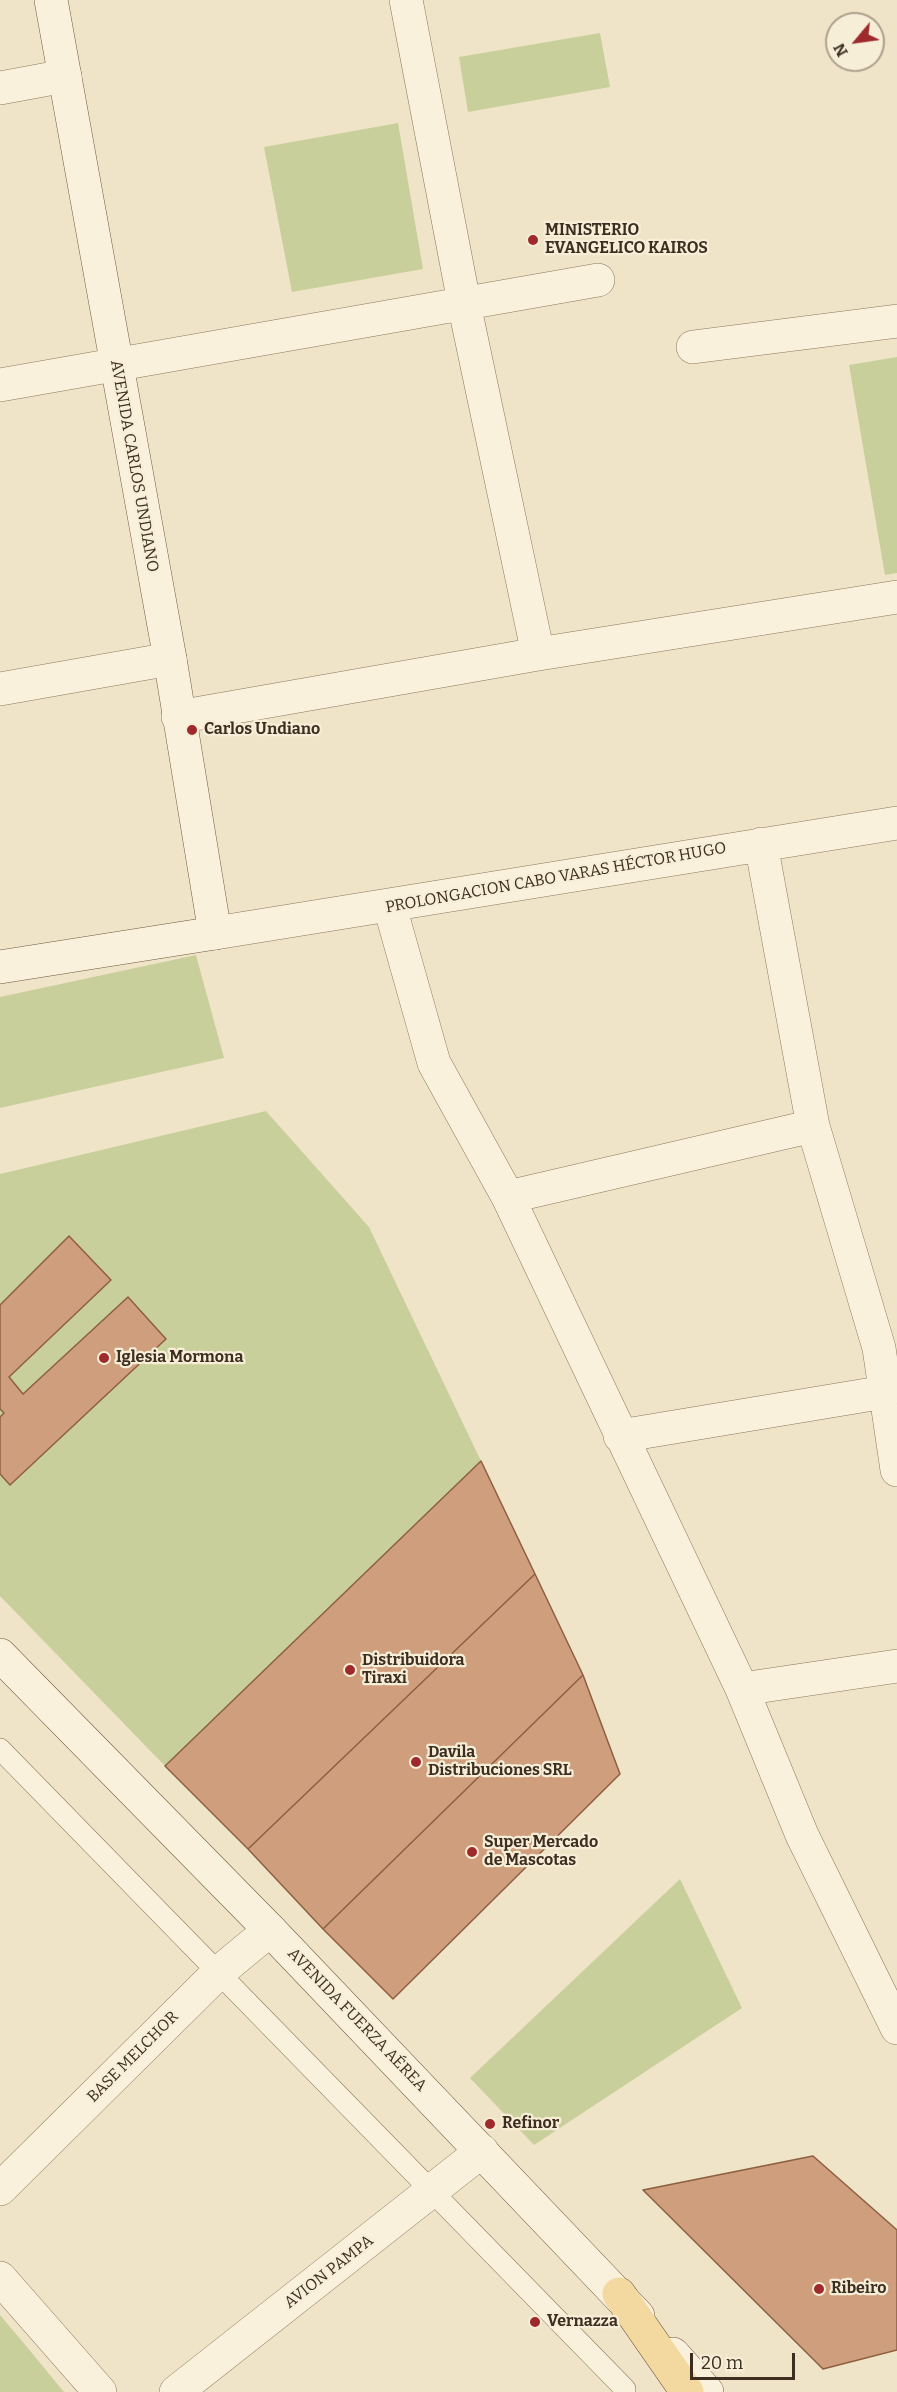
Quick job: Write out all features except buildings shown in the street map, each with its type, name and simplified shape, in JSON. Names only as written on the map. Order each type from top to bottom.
[{"type":"main road","points":[[619,2294],[687,2392]]},
{"type":"street","name":"AVENIDA CARLOS UNDIANO","points":[[51,0],[170,659],[215,933]]},
{"type":"street","points":[[406,0],[465,303],[538,654]]},
{"type":"street","points":[[0,88],[65,76]]},
{"type":"street","points":[[0,385],[597,280]]},
{"type":"street","points":[[693,346],[897,321]]},
{"type":"street","points":[[178,717],[538,654],[897,597]]},
{"type":"street","points":[[0,689],[170,659]]},
{"type":"street","name":"PROLONGACION CABO VARAS HÉCTOR HUGO","points":[[0,967],[390,907],[897,823]]},
{"type":"street","points":[[761,844],[813,1126],[888,1346],[885,1392],[897,1470]]},
{"type":"street","points":[[390,907],[434,1063],[507,1197],[741,1689],[802,1835],[897,2028]]},
{"type":"street","points":[[507,1197],[813,1126]]},
{"type":"street","points":[[620,1436],[885,1392]]},
{"type":"street","name":"AVENIDA FUERZA AÉREA","points":[[0,1654],[270,1930],[619,2294],[707,2392]]},
{"type":"street","points":[[741,1689],[897,1666]]},
{"type":"street","name":"BASE MELCHOR","points":[[0,2189],[218,1973],[270,1930]]},
{"type":"street","name":"AVION PAMPA","points":[[176,2392],[482,2151]]},
{"type":"street","points":[[0,2278],[100,2392]]},
{"type":"lane","points":[[0,1749],[626,2389]]},
{"type":"green space","points":[[600,33],[610,87],[468,112],[459,57]]},
{"type":"green space","points":[[398,123],[423,269],[292,292],[264,147]]},
{"type":"green space","points":[[897,357],[897,573],[885,575],[849,365]]},
{"type":"green space","points":[[196,955],[224,1058],[0,1108],[0,997]]},
{"type":"green space","points":[[266,1111],[369,1227],[481,1461],[165,1766],[0,1596],[0,1174]]},
{"type":"green space","points":[[680,1879],[742,2008],[534,2145],[470,2078]]},
{"type":"green space","points":[[0,2315],[27,2347],[64,2392],[0,2392]]},
{"type":"place","name":"MINISTERIO EVANGELICO KAIROS","points":[[533,240]]},
{"type":"place","name":"Carlos Undiano","points":[[192,730]]},
{"type":"place","name":"Iglesia Mormona","points":[[104,1358]]},
{"type":"place","name":"Distribuidora Tiraxi","points":[[350,1670]]},
{"type":"place","name":"Davila Distribuciones SRL","points":[[416,1762]]},
{"type":"place","name":"Super Mercado de Mascotas","points":[[472,1852]]},
{"type":"place","name":"Refinor","points":[[490,2124]]},
{"type":"place","name":"Ribeiro","points":[[819,2289]]},
{"type":"place","name":"Vernazza","points":[[535,2322]]}]
